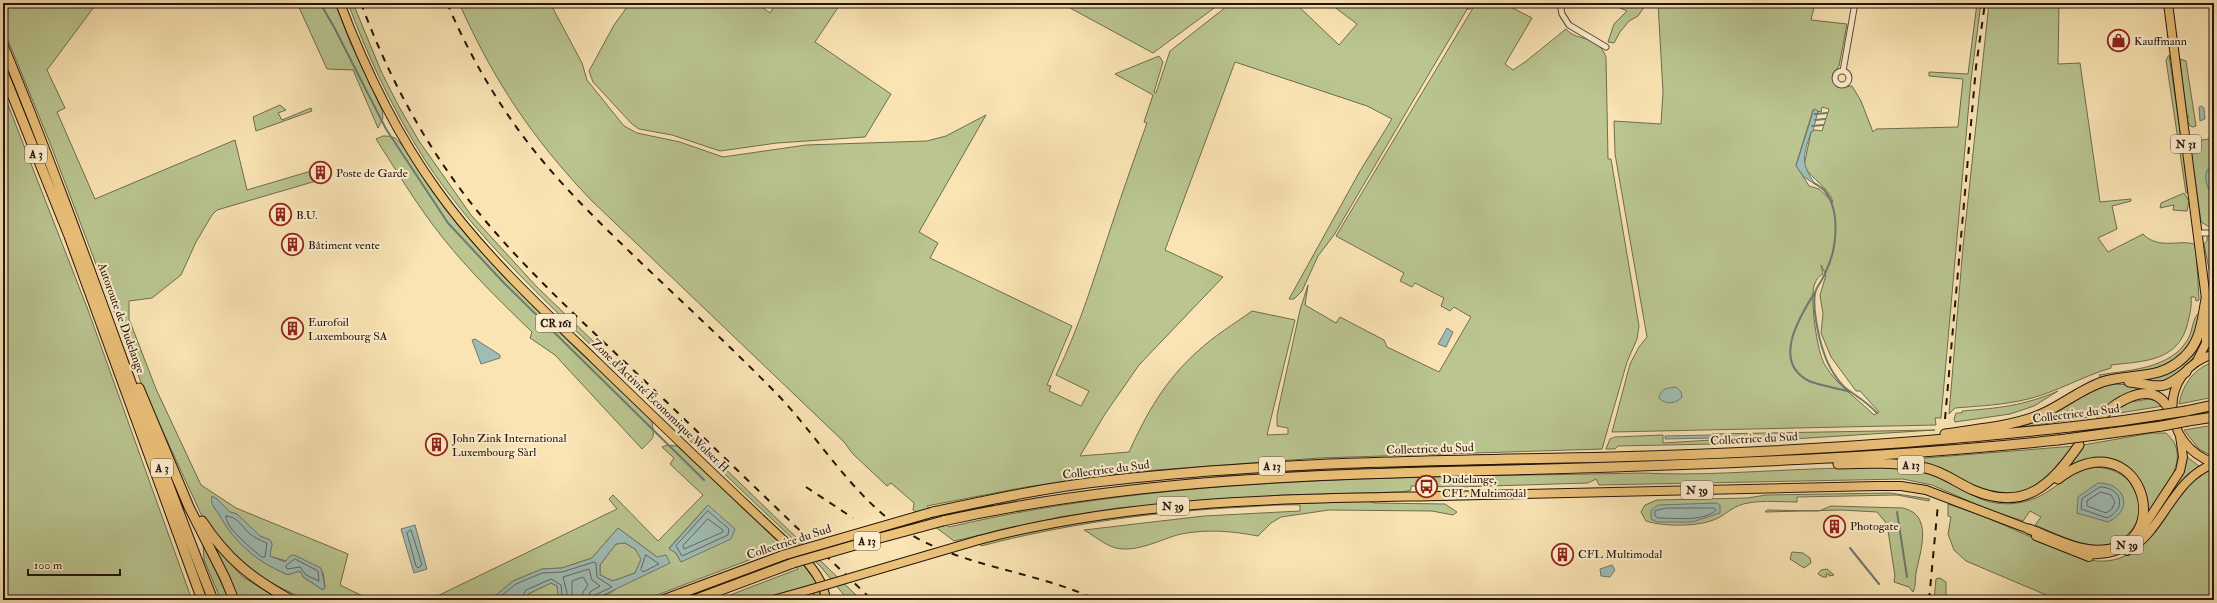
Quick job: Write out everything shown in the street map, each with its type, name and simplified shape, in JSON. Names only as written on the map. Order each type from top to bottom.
[{"type":"highway","name":"Autoroute de Dudelange","points":[[3,46],[34,120],[114,334],[179,515],[213,600]]},
{"type":"highway","name":"Autoroute de Dudelange","points":[[3,72],[69,236],[202,600]]},
{"type":"highway","name":"A 13","points":[[1885,443],[2014,423],[2050,410],[2082,390],[2103,382],[2120,378],[2147,376],[2167,370],[2177,363],[2192,348],[2198,337],[2206,299]]},
{"type":"highway","name":"A 3","points":[[114,334],[178,478],[189,507],[225,578],[234,600]]},
{"type":"highway","name":"A 13","points":[[2103,382],[2120,381],[2161,387],[2172,382],[2186,372]]},
{"type":"highway","points":[[2102,416],[2128,398],[2150,394],[2161,398],[2172,414]]},
{"type":"highway","name":"Collectrice du Sud","points":[[663,600],[784,555],[933,512],[1028,492],[1110,480],[1186,472],[1319,464],[1704,454],[1989,436],[2120,421],[2214,405]]},
{"type":"highway","name":"Collectrice du Sud","points":[[694,600],[793,563],[876,538],[1039,502],[1113,491],[1189,483],[1317,475],[1715,464],[1901,454],[2058,440],[2162,426],[2214,417]]},
{"type":"highway","name":"A 13","points":[[1972,490],[1997,497],[2021,496],[2033,492],[2055,477],[2079,445]]},
{"type":"highway","name":"A 13","points":[[1715,464],[1907,465],[1942,474],[1983,497],[1995,500],[2011,500],[2026,498],[2048,487],[2078,466],[2103,462],[2117,466],[2128,472],[2140,486],[2143,495],[2144,515],[2140,526],[2133,536],[2121,545],[2111,549],[2088,549],[2029,529]]},
{"type":"highway","name":"A 3","points":[[178,478],[198,515],[227,555],[262,584],[290,600]]},
{"type":"highway","name":"A 3","points":[[192,575],[197,600]]},
{"type":"main road","name":"Zone d'Activité Économique Wolser H","points":[[340,3],[366,69],[387,111],[416,159],[462,223],[529,297],[807,562],[820,579],[824,588],[826,600]]},
{"type":"main road","name":"N 31","points":[[2168,3],[2171,40],[2199,233],[2206,299],[2206,343],[2197,361],[2186,372],[2176,387],[2172,414],[2180,436],[2194,454],[2214,464]]},
{"type":"main road","name":"N 31","points":[[2206,299],[2214,315]]},
{"type":"main road","name":"N 31","points":[[2197,361],[2214,354]]},
{"type":"main road","name":"N 39","points":[[773,600],[979,540],[1031,527],[1119,511],[1233,501],[1901,486],[1926,490],[2029,529],[2083,552],[2105,554],[2122,549],[2137,537],[2180,471],[2183,457],[2180,436]]},
{"type":"main road","name":"N 39","points":[[2008,522],[2080,555],[2091,558],[2114,556],[2132,548],[2140,541],[2174,497],[2196,473],[2203,468],[2214,464]]},
{"type":"street","points":[[1560,3],[1562,14],[1569,25],[1606,46]]},
{"type":"street","points":[[1843,71],[1855,3]]},
{"type":"street","points":[[2199,233],[2214,233]]},
{"type":"green space","points":[[3,3],[97,3],[47,70],[65,108],[57,112],[95,199],[235,140],[247,190],[311,171],[313,178],[322,175],[323,179],[217,210],[212,215],[196,242],[181,275],[152,298],[129,301],[129,319],[156,389],[201,485],[236,508],[348,554],[340,585],[371,600],[306,600],[267,581],[234,557],[216,536],[201,514],[145,393],[50,143],[3,28]],"holes":[[[217,499],[230,512],[237,514],[250,529],[260,536],[270,540],[272,544],[269,556],[323,572],[325,587],[323,590],[303,577],[301,572],[286,574],[273,568],[252,554],[235,537],[213,505]]]},
{"type":"green space","points":[[297,3],[335,3],[350,42],[382,110],[383,118],[378,128],[353,70],[327,69]]},
{"type":"green space","points":[[348,3],[353,3],[381,71],[398,105],[419,141],[471,215],[537,287],[856,595],[852,600],[848,600],[821,567],[796,542],[548,304],[477,228],[434,173],[405,127],[378,75]]},
{"type":"green space","points":[[459,3],[550,3],[582,63],[587,80],[624,126],[637,133],[680,142],[723,157],[806,145],[927,141],[946,136],[986,115],[919,232],[938,243],[930,258],[1072,326],[1047,385],[1051,386],[1049,391],[1081,406],[1089,391],[1056,375],[1065,357],[1087,300],[1147,123],[1144,122],[1153,95],[1115,74],[1159,56],[1163,62],[1154,92],[1156,93],[1170,51],[1231,3],[1295,3],[1339,45],[1357,24],[1329,3],[1461,3],[1469,6],[1334,235],[1318,256],[1302,291],[1294,299],[1289,299],[1360,171],[1392,119],[1367,106],[1235,62],[1165,250],[1223,277],[1139,365],[1105,414],[1080,456],[1129,452],[1142,424],[1176,373],[1217,335],[1252,311],[1295,320],[1267,435],[1288,434],[1288,428],[1277,426],[1277,415],[1300,310],[1308,285],[1305,305],[1336,323],[1340,317],[1384,340],[1387,347],[1439,372],[1471,317],[1454,307],[1450,311],[1441,306],[1444,298],[1415,283],[1412,287],[1400,281],[1404,273],[1336,236],[1476,3],[1503,3],[1532,18],[1505,64],[1513,70],[1566,29],[1576,36],[1593,41],[1602,49],[1606,57],[1608,159],[1611,159],[1639,326],[1637,339],[1627,362],[1602,449],[1319,458],[1129,472],[1026,487],[927,506],[949,527],[1034,510],[1121,497],[1208,488],[1295,482],[1470,476],[1642,473],[1706,474],[1860,468],[1895,468],[1929,473],[1942,477],[1968,493],[1989,502],[2003,504],[2024,502],[2038,497],[2078,471],[2089,468],[2112,470],[2130,482],[2136,490],[2140,513],[2138,521],[2130,532],[2123,538],[2111,544],[2101,546],[2078,542],[2035,525],[2041,517],[2030,511],[2023,521],[1987,509],[1932,485],[1903,479],[1599,485],[1596,479],[1588,483],[1457,487],[1411,486],[1411,490],[1403,492],[1283,495],[1118,508],[1060,517],[954,541],[913,510],[914,503],[891,483],[887,486],[853,454],[844,442],[591,200],[550,154],[516,108],[486,58]]},
{"type":"green space","points":[[630,3],[756,3],[770,13],[776,3],[841,3],[815,42],[891,94],[865,137],[777,143],[720,151],[672,135],[639,129],[632,124],[593,82],[589,71],[614,25]]},
{"type":"green space","points":[[1061,3],[1221,3],[1153,53]]},
{"type":"green space","points":[[1609,3],[1655,3],[1646,4],[1638,16],[1629,21],[1620,32],[1614,43],[1608,42],[1614,24],[1627,11]]},
{"type":"green space","points":[[1658,3],[1815,3],[1811,20],[1847,24],[1839,66],[1833,74],[1834,81],[1841,87],[1852,86],[1861,101],[1873,132],[1876,129],[1958,127],[1963,79],[1929,76],[1929,72],[1968,74],[1977,3],[1981,3],[1971,80],[1941,418],[1935,418],[1936,425],[1612,432],[1630,364],[1639,347],[1647,337],[1615,154],[1614,121],[1661,124],[1663,92]],"holes":[[[1822,107],[1829,109],[1822,131],[1815,130],[1811,132],[1804,166],[1807,171],[1824,187],[1831,196],[1833,202],[1819,189],[1809,186],[1796,165],[1813,110],[1821,112]],[[1821,265],[1826,275],[1820,295],[1823,314],[1821,333],[1831,357],[1856,391],[1860,391],[1879,412],[1874,415],[1835,379],[1822,359],[1817,338],[1813,302],[1813,293],[1816,280],[1823,274]]]},
{"type":"green space","points":[[1989,3],[2059,3],[2058,64],[2080,63],[2100,202],[2131,199],[2131,201],[2112,206],[2117,229],[2098,238],[2108,252],[2143,234],[2156,242],[2191,243],[2196,245],[2199,300],[2196,301],[2195,297],[2191,297],[2188,322],[2177,345],[2158,357],[2136,362],[2111,365],[2111,368],[2028,399],[2001,404],[1955,408],[1949,414],[1963,247]]},
{"type":"green space","points":[[2169,55],[2189,193],[2186,193],[2166,60]]},
{"type":"green space","points":[[2180,59],[2186,61],[2196,126],[2193,127],[2190,126],[2186,118],[2189,117],[2185,112]]},
{"type":"green space","points":[[3,92],[88,310],[192,600],[3,600]]},
{"type":"green space","points":[[280,105],[286,110],[278,113],[282,120],[311,108],[312,111],[256,131],[253,117]]},
{"type":"green space","points":[[383,136],[394,137],[399,142],[445,207],[468,236],[518,291],[544,318],[652,421],[652,439],[642,449],[555,355],[530,338],[532,332],[453,251],[408,190],[376,139]]},
{"type":"green space","points":[[2214,138],[2214,230],[2201,222],[2190,144],[2196,139],[2197,141]]},
{"type":"green space","points":[[2184,193],[2189,201],[2187,211],[2173,210],[2174,205],[2160,208],[2161,203]]},
{"type":"green space","points":[[2214,236],[2214,294],[2204,244],[2207,241],[2207,237]]},
{"type":"green space","points":[[2200,312],[2196,329],[2188,345],[2180,355],[2170,362],[2160,367],[2148,370],[2100,377],[2099,375],[2148,366],[2171,357],[2181,349],[2190,336],[2195,317]]},
{"type":"green space","points":[[2210,315],[2214,322],[2214,351],[2208,353]]},
{"type":"green space","points":[[2203,328],[2203,344],[2197,354],[2176,375],[2161,383],[2141,380],[2167,371]]},
{"type":"green space","points":[[2214,362],[2214,397],[2179,404],[2183,390],[2190,378],[2201,368]]},
{"type":"green space","points":[[2110,384],[2136,385],[2136,391],[2115,399],[2095,416],[2017,428],[2016,425]]},
{"type":"green space","points":[[2058,391],[2034,406],[2010,414],[1955,422],[1954,419],[1956,413],[1962,413],[1962,411],[2011,406]]},
{"type":"green space","points":[[2149,399],[2160,402],[2163,406],[2107,415],[2131,402]]},
{"type":"green space","points":[[2214,425],[2214,457],[2199,449],[2184,430]]},
{"type":"green space","points":[[1935,430],[1713,444],[1618,446],[1615,449],[1606,449],[1610,439],[1615,437],[1663,435],[1663,443],[1712,440],[1712,434]]},
{"type":"green space","points":[[2152,433],[2166,433],[2174,442],[2177,452],[2177,463],[2168,483],[2149,513],[2143,489],[2129,469],[2084,462],[2071,467],[2069,466],[2083,445]]},
{"type":"green space","points":[[667,445],[677,446],[805,567],[816,582],[822,600],[796,600],[814,595],[811,585],[760,600],[717,600],[798,569],[778,549],[644,600],[593,600],[612,592],[657,557],[618,528],[592,558],[562,568],[542,569],[513,581],[494,597],[481,600],[429,600],[617,509],[609,499],[613,495],[658,541],[703,495],[670,464],[674,458],[662,447]],"holes":[[[708,505],[681,562],[676,553],[669,548]]]},
{"type":"green space","points":[[2075,446],[2043,483],[2019,493],[1997,494],[1912,463],[1912,459]]},
{"type":"green space","points":[[2186,456],[2199,466],[2173,491],[2171,490]]},
{"type":"green space","points":[[2210,469],[2214,469],[2214,600],[2058,600],[1966,561],[1954,550],[1948,534],[1951,517],[1948,516],[1948,504],[1983,516],[2077,557],[2103,561],[2123,557],[2139,546],[2192,481]]},
{"type":"green space","points":[[1890,493],[1930,499],[1929,501],[1897,495],[1797,497],[1797,502],[1772,501],[1743,504],[1711,521],[1682,525],[1662,524],[1646,521],[1641,512],[1645,505],[1657,500],[1747,498],[1766,495]]},
{"type":"green space","points":[[1369,501],[1374,503],[1445,504],[1457,512],[1453,515],[1432,511],[1329,510],[1281,517],[1271,523],[1258,536],[1229,532],[1200,532],[1173,536],[1149,545],[1132,549],[1116,548],[1107,545],[1084,530],[1204,516],[1300,511],[1300,505],[1273,505],[1196,510],[1103,521],[1042,532],[981,546],[980,544],[1076,524],[1173,511],[1222,507]]},
{"type":"green space","points":[[1831,506],[1903,508],[1913,512],[1919,518],[1923,535],[1913,592],[1909,587],[1894,582],[1895,576],[1887,524],[1877,512],[1841,510],[1820,511]]},
{"type":"green space","points":[[1767,510],[1810,511],[1765,512]]},
{"type":"green space","points":[[203,543],[229,600],[221,600],[204,560]]},
{"type":"green space","points":[[625,543],[635,549],[642,559],[635,573],[613,581],[600,575],[600,565],[616,544]]},
{"type":"green space","points":[[217,548],[243,577],[280,600],[238,600],[215,550]]},
{"type":"green space","points":[[1792,552],[1803,553],[1810,558],[1811,563],[1804,568],[1790,559]]},
{"type":"green space","points":[[1827,569],[1834,575],[1829,576],[1829,574],[1826,574],[1827,577],[1823,577],[1818,574],[1821,570]]},
{"type":"green space","points":[[1940,578],[1946,582],[1946,600],[1934,600],[1936,579]]},
{"type":"green space","points":[[551,583],[557,586],[558,594],[553,600],[524,600],[528,594]]},
{"type":"water","points":[[2202,106],[2204,108],[2205,119],[2200,121],[2199,107]]},
{"type":"water","points":[[1814,109],[1818,111],[1804,159],[1807,170],[1815,184],[1804,177],[1796,166]]},
{"type":"water","points":[[2214,167],[2213,195],[2207,186],[2206,175],[2208,169]]},
{"type":"water","points":[[1447,328],[1453,332],[1446,347],[1438,344]]},
{"type":"water","points":[[475,339],[500,355],[500,358],[481,364],[472,340]]},
{"type":"water","points":[[1676,387],[1681,392],[1682,397],[1677,401],[1667,403],[1659,398],[1663,390]]},
{"type":"water","points":[[1711,435],[1711,438],[1665,439],[1665,436]]},
{"type":"water","points":[[2098,483],[2108,484],[2115,487],[2123,498],[2124,504],[2121,511],[2116,517],[2108,522],[2077,513],[2078,497]]},
{"type":"water","points":[[212,496],[230,512],[237,514],[260,536],[270,540],[272,544],[270,556],[285,562],[290,556],[294,555],[321,568],[325,587],[323,590],[303,577],[301,572],[286,574],[264,563],[246,550],[224,524],[212,503]]},
{"type":"water","points":[[1717,503],[1720,505],[1720,513],[1692,522],[1657,522],[1651,519],[1651,510],[1658,505]]},
{"type":"water","points":[[708,505],[735,529],[731,539],[681,562],[676,553],[669,549]]},
{"type":"water","points":[[415,525],[427,569],[414,573],[401,529]]},
{"type":"water","points":[[618,528],[657,557],[666,555],[670,563],[593,600],[553,600],[558,594],[557,586],[551,583],[528,594],[524,600],[481,600],[494,597],[513,581],[542,569],[562,568],[592,558]],"holes":[[[625,543],[635,549],[641,559],[635,573],[613,581],[600,575],[600,565],[616,544]]]},
{"type":"water","points":[[1612,565],[1615,570],[1610,577],[1601,576],[1600,569]]},
{"type":"waterway","points":[[320,3],[334,27],[386,129],[448,223],[504,283],[704,480]]},
{"type":"waterway","points":[[1815,114],[1827,113]]},
{"type":"waterway","points":[[1815,120],[1825,119]]},
{"type":"waterway","points":[[1812,126],[1823,125]]},
{"type":"waterway","points":[[1814,183],[1824,190],[1829,198],[1833,208],[1836,230],[1833,252],[1825,274],[1816,290],[1814,304],[1816,322],[1822,347],[1828,364],[1842,385],[1877,413]]},
{"type":"waterway","points":[[1815,292],[1802,313],[1792,338],[1790,351],[1792,362],[1798,373],[1809,381],[1851,392]]},
{"type":"waterway","points":[[1897,512],[1907,577]]},
{"type":"waterway","points":[[1850,548],[1879,584]]},
{"type":"railway","points":[[361,3],[373,34],[401,95],[435,152],[454,180],[495,232],[571,311],[872,600]]},
{"type":"railway","points":[[447,3],[477,65],[500,104],[513,123],[552,172],[609,231],[777,394],[793,411],[838,468],[871,503],[908,533],[930,545],[977,562],[1050,582],[1097,600]]},
{"type":"railway","points":[[1945,419],[1976,67],[1985,3]]},
{"type":"railway","points":[[806,487],[853,518]]},
{"type":"railway","points":[[1929,600],[1938,504]]},
{"type":"place","name":"Kauffmann","points":[[2118,41]]},
{"type":"place","name":"Poste de Garde","points":[[320,173]]},
{"type":"place","name":"B.U.","points":[[281,215]]},
{"type":"place","name":"Bâtiment vente","points":[[292,245]]},
{"type":"place","name":"Eurofoil Luxembourg SA","points":[[292,329]]},
{"type":"place","name":"John Zink International Luxembourg Sàrl","points":[[436,445]]},
{"type":"place","name":"Dudelange, CFL Multimodal","points":[[1426,486]]},
{"type":"place","name":"Photogate","points":[[1835,526]]},
{"type":"place","name":"CFL Multimodal","points":[[1563,554]]}]
